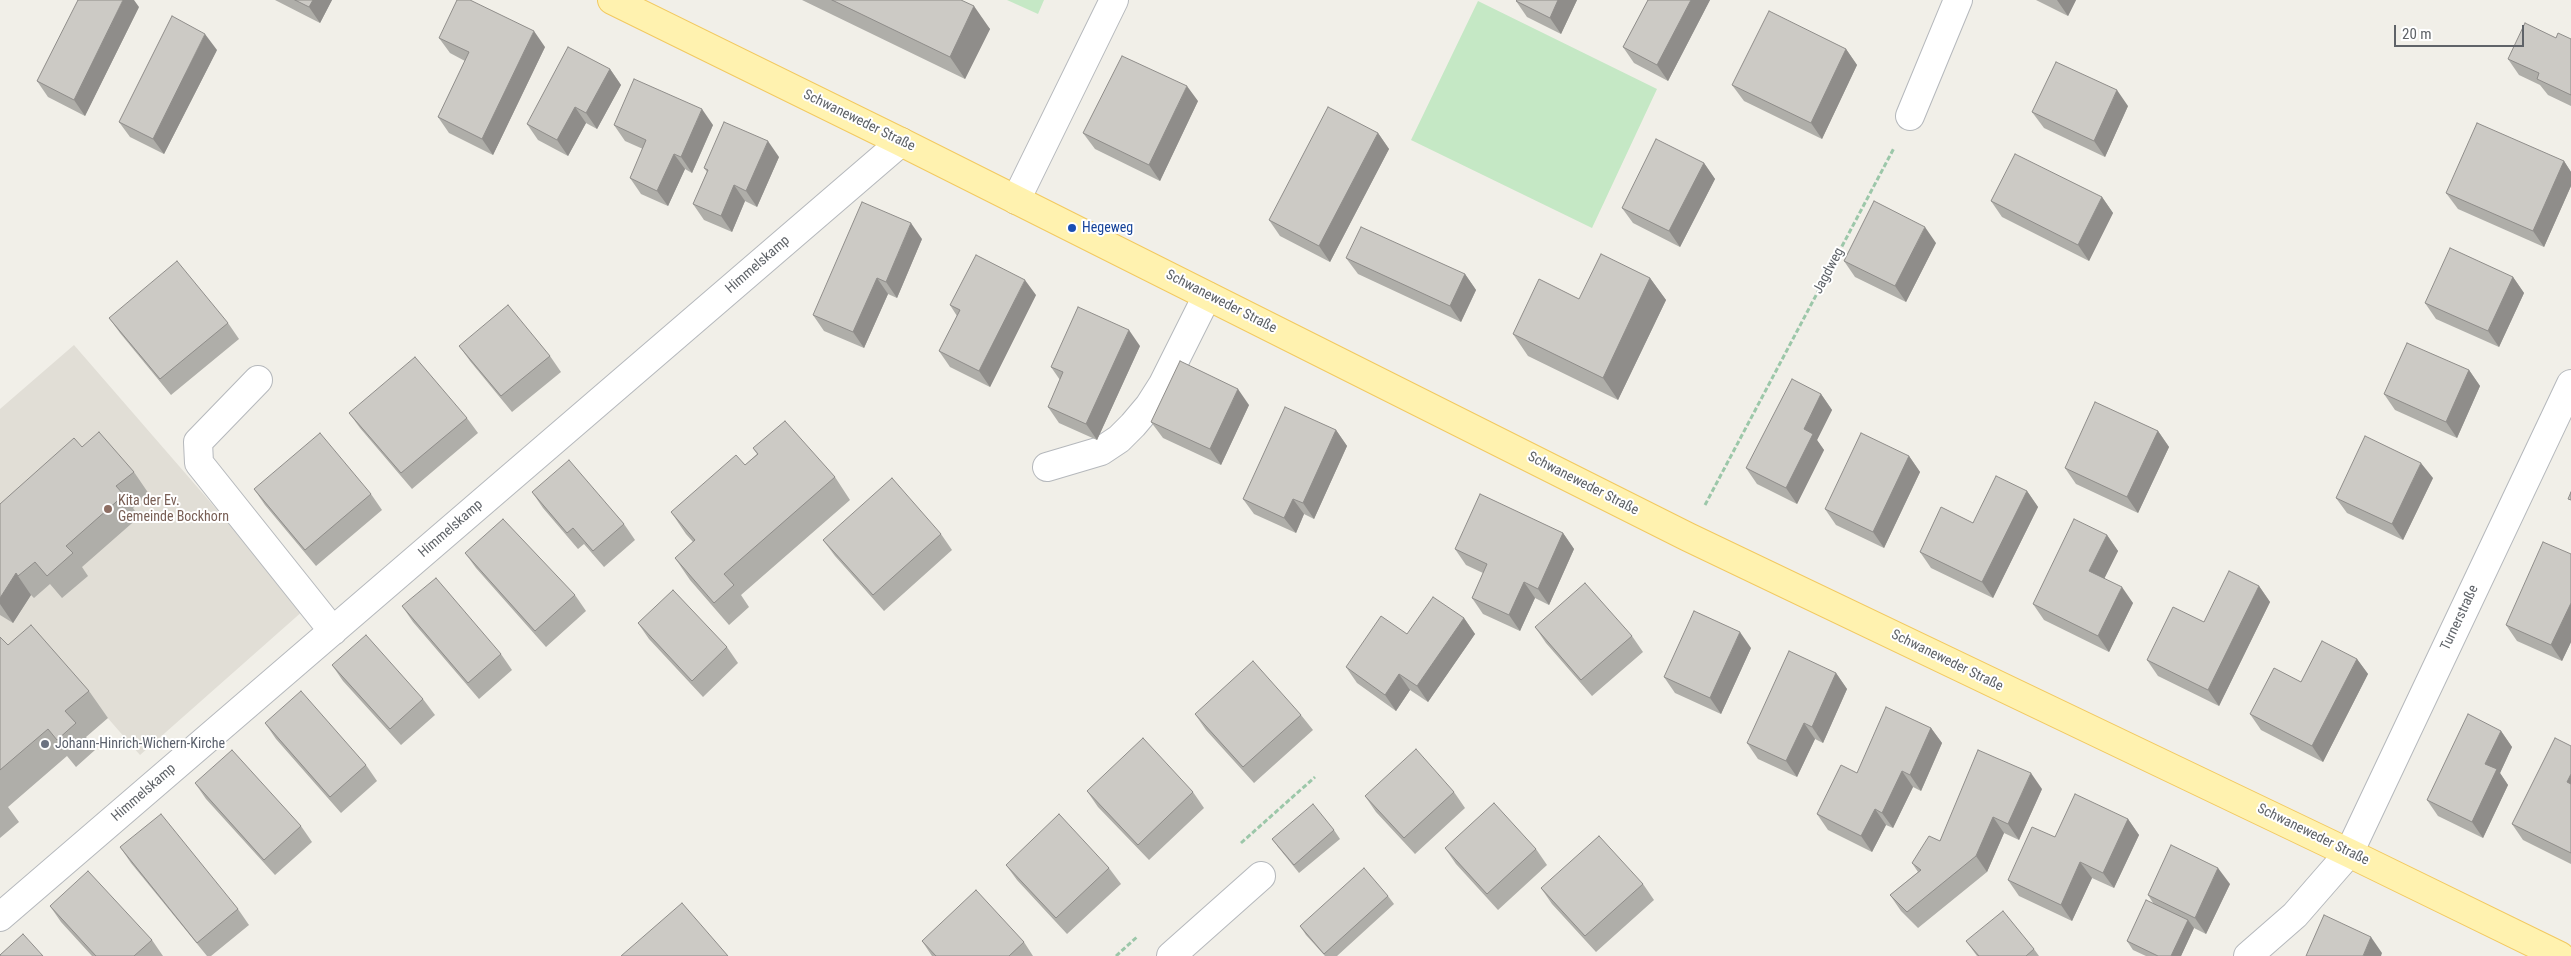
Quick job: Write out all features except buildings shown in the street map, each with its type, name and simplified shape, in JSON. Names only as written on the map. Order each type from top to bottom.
[{"type":"main road","name":"Schwaneweder Straße","points":[[612,0],[901,142],[1688,537],[2349,852],[2560,956]]},
{"type":"street","points":[[1016,200],[1114,0]]},
{"type":"street","points":[[1910,116],[1958,0]]},
{"type":"street","name":"Himmelskamp","points":[[0,917],[901,142]]},
{"type":"street","points":[[1047,467],[1101,451],[1120,439],[1149,406],[1163,384],[1207,296]]},
{"type":"street","points":[[258,380],[198,442],[199,463],[332,631]]},
{"type":"street","name":"Turnerstraße","points":[[2248,956],[2295,915],[2349,852],[2571,384]]},
{"type":"street","points":[[1171,956],[1261,876]]},
{"type":"path","name":"Jagdweg","points":[[1688,537],[1910,116]]},
{"type":"shaded area","name":"Kita der Ev. Gemeinde Bockhorn","points":[[74,345],[304,610],[140,755],[44,645],[0,682],[0,409]]},
{"type":"green space","points":[[1007,0],[1044,0],[1038,14]]},
{"type":"green space","points":[[1478,1],[1657,89],[1592,228],[1411,140]]},
{"type":"place","name":"Hegeweg","points":[[1072,228]]},
{"type":"place","name":"Kita der Ev. Gemeinde Bockhorn","points":[[108,509]]},
{"type":"place","name":"Johann-Hinrich-Wichern-Kirche","points":[[45,744]]}]
